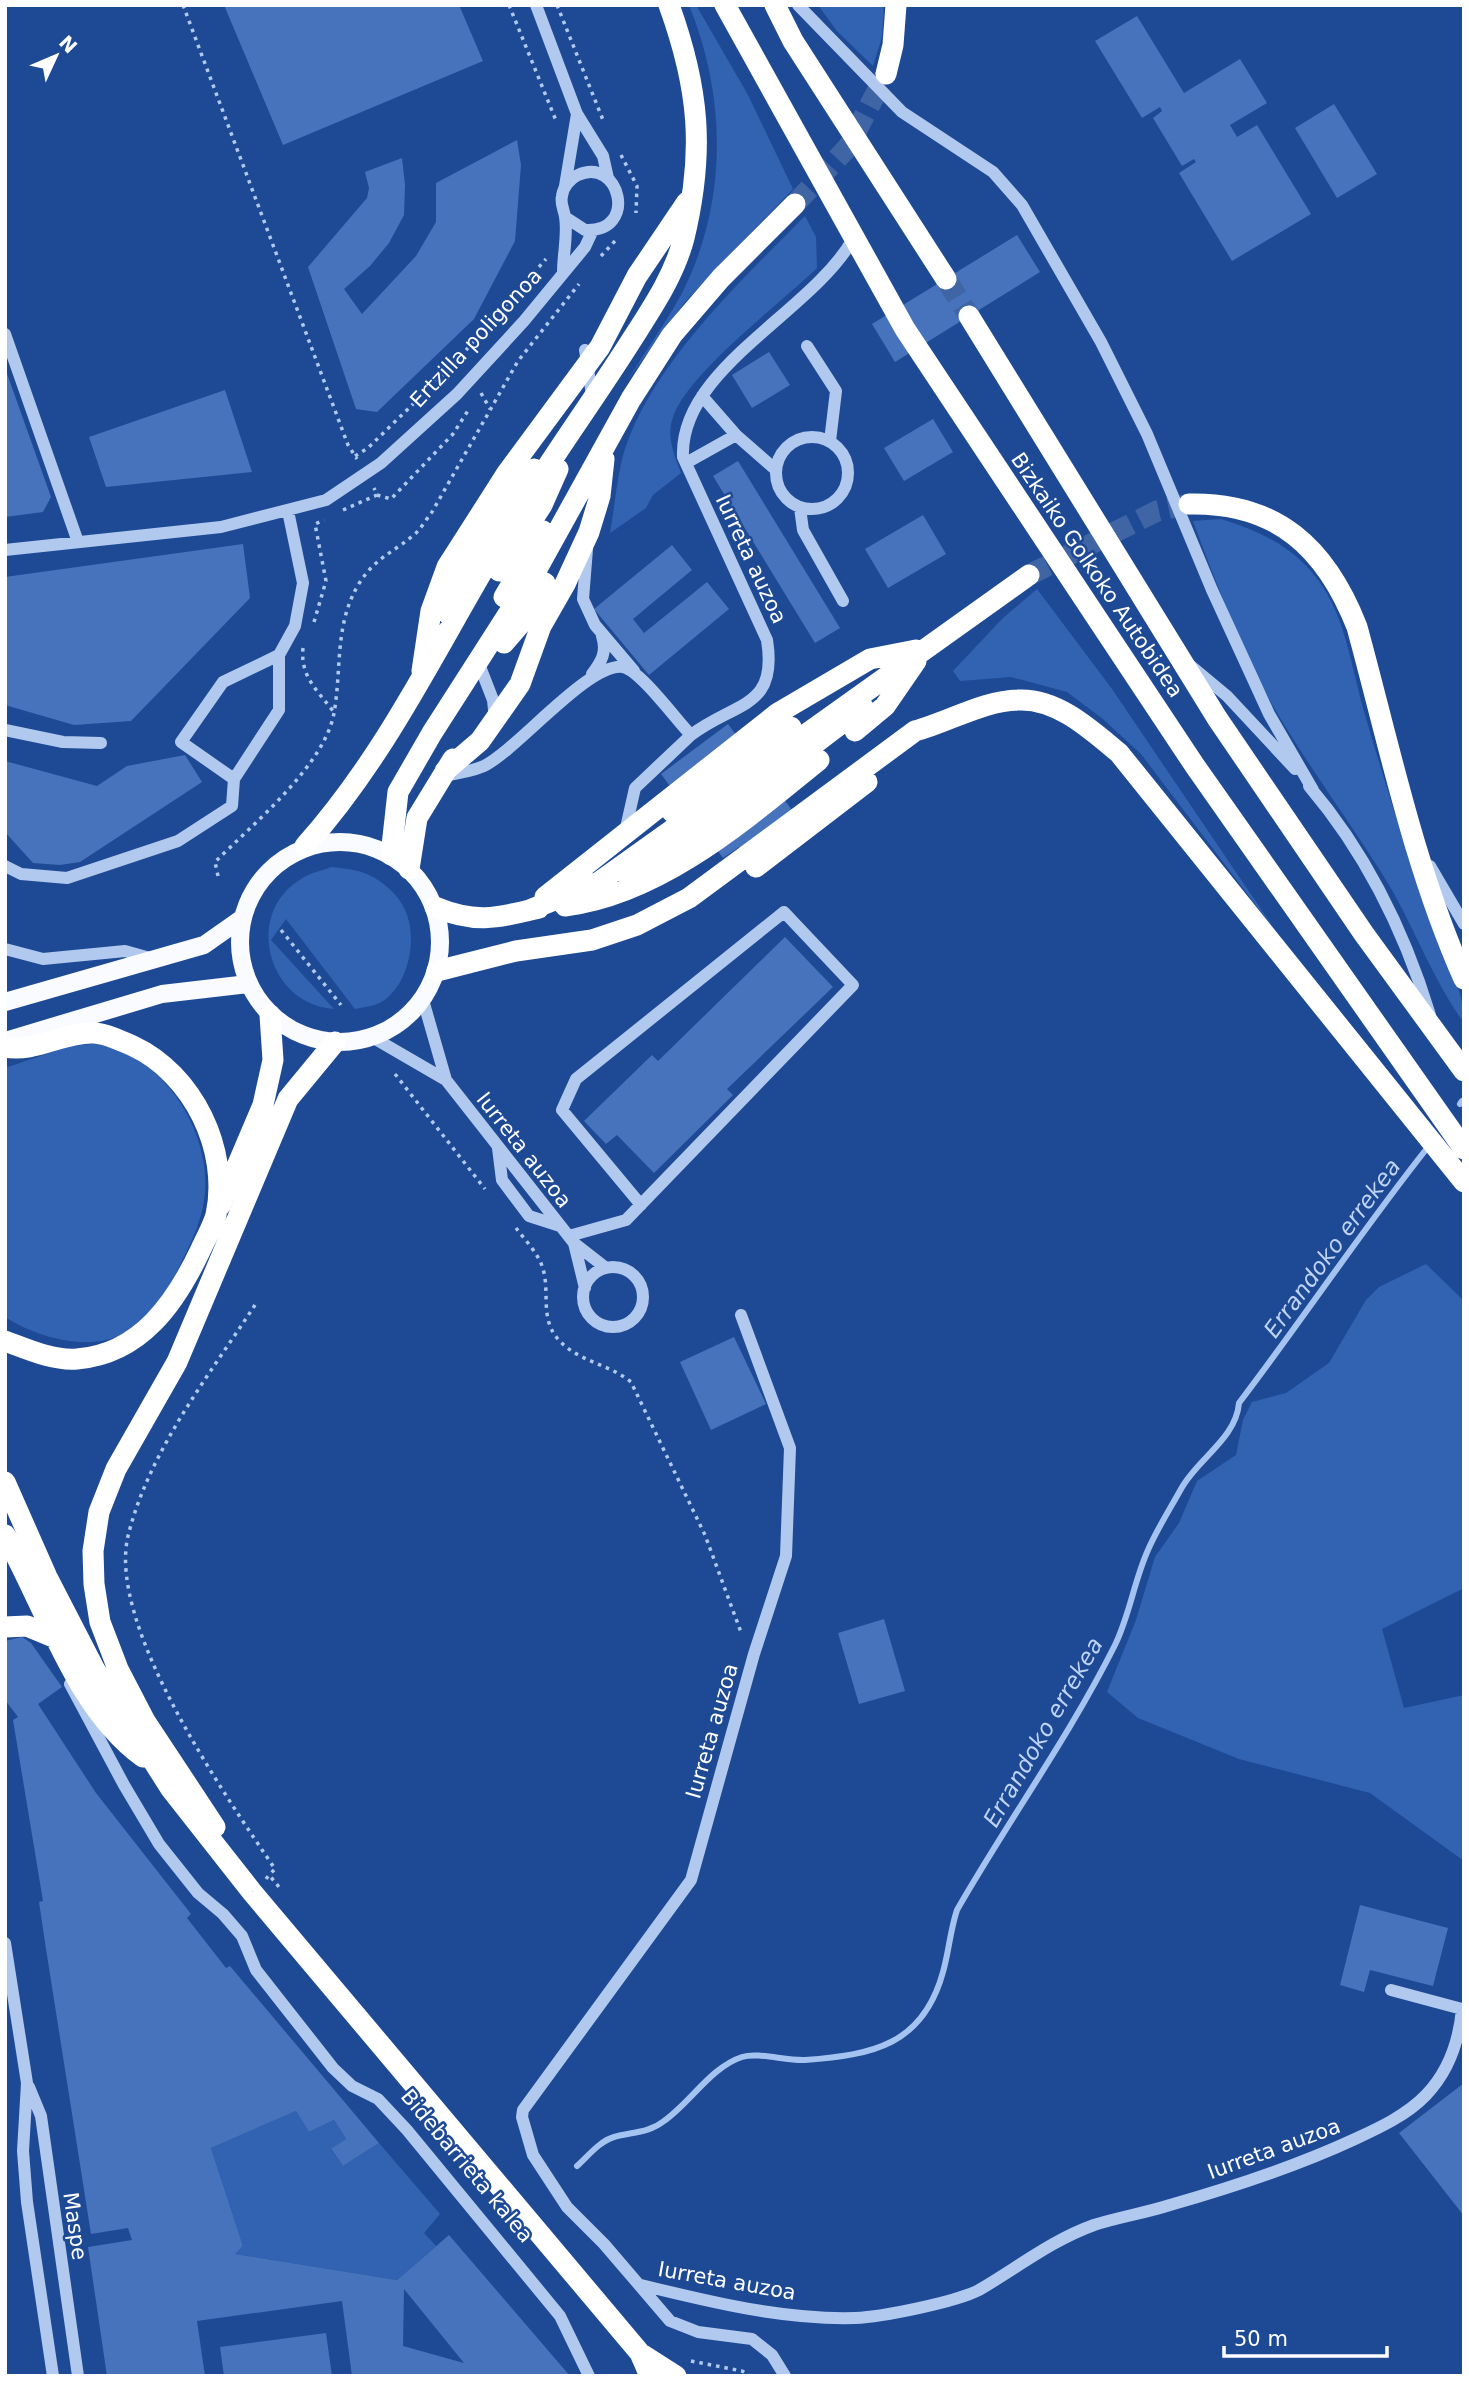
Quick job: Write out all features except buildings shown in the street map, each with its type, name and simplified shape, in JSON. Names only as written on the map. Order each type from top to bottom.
[{"type":"highway","points":[[305,846],[360,781],[421,682],[528,495],[579,423],[668,283],[683,240],[693,194],[697,122],[687,56],[668,5]]},
{"type":"highway","name":"Bizkaiko Golkoko Autobidea","points":[[725,5],[905,329],[1195,766],[1464,1149]]},
{"type":"highway","points":[[775,5],[793,41],[946,279]]},
{"type":"highway","points":[[886,74],[893,45],[896,5]]},
{"type":"highway","points":[[421,682],[431,611],[447,567],[586,357],[600,347],[637,276],[693,194]]},
{"type":"highway","points":[[391,855],[398,792],[432,733],[479,664],[606,447],[631,399],[672,335],[721,278],[795,204]]},
{"type":"highway","name":"Bizkaiko Golkoko Autobidea","points":[[969,316],[1233,740],[1464,1071]]},
{"type":"highway","points":[[410,869],[417,818],[443,773],[494,710],[528,658],[589,531],[600,496],[606,447]]},
{"type":"highway","points":[[1189,504],[1223,503],[1259,513],[1295,535],[1317,556],[1342,590],[1357,627],[1414,835],[1446,938],[1464,979]]},
{"type":"highway","points":[[527,911],[599,882],[1029,575]]},
{"type":"highway","points":[[527,911],[778,713],[870,659],[925,648]]},
{"type":"highway","points":[[435,907],[459,917],[487,920],[527,911],[578,905],[629,891],[654,880],[791,783],[885,706],[925,648]]},
{"type":"highway","points":[[437,971],[472,961],[592,940],[637,925],[689,898],[915,731],[943,724],[976,710],[1020,700],[1055,709],[1079,720],[1119,753],[1464,1182]]},
{"type":"highway","points":[[472,961],[495,962],[581,953],[622,945],[651,933],[722,892],[943,724]]},
{"type":"highway","points":[[5,1341],[44,1355],[76,1360],[111,1352],[148,1330],[170,1307],[216,1216],[263,1105],[273,1060],[270,1015]]},
{"type":"highway","points":[[5,1047],[20,1050],[76,1034],[96,1032],[134,1046],[163,1066],[189,1093],[208,1123],[218,1188],[216,1216]]},
{"type":"highway","points":[[266,1909],[145,1721],[118,1669],[100,1622],[94,1584],[93,1551],[99,1512],[116,1469],[177,1362],[288,1099],[335,1042]]},
{"type":"highway","points":[[5,1482],[47,1577],[95,1670],[154,1765]]},
{"type":"highway","points":[[5,1535],[61,1647],[120,1740],[154,1765]]},
{"type":"highway","points":[[5,1627],[27,1626],[61,1647]]},
{"type":"highway","name":"Bidebarrieta kalea","points":[[154,1765],[199,1827],[266,1909],[640,2353]]},
{"type":"highway","points":[[640,2353],[682,2368]]},
{"type":"highway","points":[[640,2353],[650,2376]]},
{"type":"main road","points":[[334,841],[363,844],[391,855],[410,869],[424,886],[435,907],[440,928],[437,971],[423,1000],[400,1023],[372,1037],[335,1042],[312,1039],[289,1029],[270,1015],[248,984],[239,952],[242,919],[254,888],[276,863],[305,846],[334,841]]},
{"type":"main road","points":[[5,1002],[150,958],[204,945],[242,919]]},
{"type":"main road","points":[[5,1041],[162,994],[248,984]]},
{"type":"street","points":[[536,5],[578,114],[603,156],[607,178],[618,195],[617,214],[602,228],[593,230],[577,227],[565,216]]},
{"type":"street","points":[[798,5],[902,112],[993,172],[1022,205],[1101,342],[1147,434],[1212,590],[1269,714],[1313,790]]},
{"type":"street","points":[[563,272],[565,216],[562,207],[578,114]]},
{"type":"street","points":[[564,188],[571,180],[589,172],[607,178]]},
{"type":"street","name":"Ertzilla poligonoa","points":[[5,550],[220,527],[288,512],[326,500],[381,463],[457,394],[585,247],[593,230]]},
{"type":"street","name":"Iurreta auzoa","points":[[625,833],[635,788],[691,735],[758,695],[768,681],[771,666],[767,640],[757,612],[686,463],[682,440],[709,384],[828,276],[853,239]]},
{"type":"street","points":[[5,334],[78,542]]},
{"type":"street","points":[[807,345],[836,391],[830,441]]},
{"type":"street","points":[[586,357],[593,401]]},
{"type":"street","points":[[702,396],[736,435],[776,470]]},
{"type":"street","points":[[686,463],[736,435]]},
{"type":"street","points":[[818,437],[830,441],[839,448],[849,470],[843,494],[824,508],[800,508],[782,493],[776,470],[779,459],[795,441],[818,437]]},
{"type":"street","points":[[800,508],[803,530],[843,601]]},
{"type":"street","points":[[5,866],[21,874],[67,878],[178,841],[232,806],[234,779],[279,710],[279,655],[295,626],[303,583],[288,512]]},
{"type":"street","points":[[589,531],[583,599],[601,632],[691,735]]},
{"type":"street","points":[[443,773],[469,772],[486,765],[523,738],[590,677],[601,663],[605,647],[601,632]]},
{"type":"street","points":[[234,779],[181,742],[223,682],[279,655]]},
{"type":"street","points":[[1179,655],[1227,696],[1333,814],[1385,896],[1415,966],[1435,1032]]},
{"type":"street","points":[[479,664],[494,710]]},
{"type":"street","points":[[590,677],[623,667],[636,674]]},
{"type":"street","points":[[5,730],[63,742],[102,743]]},
{"type":"street","points":[[1414,835],[1464,924]]},
{"type":"street","points":[[568,1235],[626,1220],[853,985],[784,912],[576,1079],[562,1110],[640,1205]]},
{"type":"street","points":[[5,949],[44,959],[125,951],[150,958]]},
{"type":"street","points":[[423,1000],[431,1036],[446,1080]]},
{"type":"street","points":[[372,1037],[446,1080]]},
{"type":"street","name":"Iurreta auzoa","points":[[446,1080],[568,1235]]},
{"type":"street","points":[[498,1147],[502,1180],[529,1216],[568,1235],[606,1268]]},
{"type":"street","points":[[568,1235],[584,1287],[585,1307],[597,1323],[617,1327],[635,1318],[643,1301],[639,1282],[625,1269],[606,1268],[597,1272],[584,1287]]},
{"type":"street","name":"Iurreta auzoa","points":[[741,1315],[790,1448],[786,1556],[754,1654],[691,1880],[523,2110],[522,2117],[533,2155],[567,2207],[640,2285],[743,2307],[855,2318],[899,2311],[975,2292],[1075,2233],[1240,2184],[1313,2159],[1399,2116],[1425,2096],[1443,2073],[1460,2035],[1462,2009],[1391,1990]]},
{"type":"street","name":"Bidebarrieta kalea","points":[[61,1647],[65,1672],[78,1700],[159,1844],[198,1893],[223,1914],[242,1936],[257,1970],[333,2068],[352,2086],[378,2099],[407,2130],[560,2316],[589,2376]]},
{"type":"street","name":"Maspe","points":[[5,1943],[27,2083],[23,2151],[27,2202],[52,2376]]},
{"type":"street","name":"Maspe","points":[[27,2083],[41,2116],[78,2376]]},
{"type":"street","points":[[640,2285],[670,2321],[698,2332],[752,2339],[772,2355],[785,2376]]},
{"type":"path","points":[[183,5],[348,445],[356,457],[453,365],[542,265],[552,250]]},
{"type":"path","points":[[509,5],[559,129]]},
{"type":"path","points":[[453,365],[461,373]]},
{"type":"path","points":[[218,876],[215,862],[262,819],[319,748],[334,713],[341,633],[350,601],[375,562],[415,533],[432,512],[490,410],[481,393],[453,434],[391,499],[377,495],[340,512]]},
{"type":"path","points":[[372,484],[377,495]]},
{"type":"path","points":[[311,628],[326,581],[315,524],[327,518]]},
{"type":"path","points":[[307,638],[301,663],[306,676],[334,713]]},
{"type":"path","points":[[281,930],[341,1005]]},
{"type":"path","points":[[395,1074],[494,1199]]},
{"type":"path","points":[[510,1220],[543,1268],[546,1314],[555,1335],[571,1352],[618,1371],[631,1382],[705,1535],[734,1605],[744,1642]]},
{"type":"path","points":[[255,1305],[164,1448],[143,1490],[128,1539],[128,1589],[142,1640],[194,1744],[275,1869],[269,1875]]},
{"type":"path","points":[[682,2368],[742,2371],[750,2376]]},
{"type":"shaded area","points":[[689,5],[696,5],[748,95],[793,189],[685,302],[627,381],[681,295],[696,260],[714,188],[716,114],[701,40]]},
{"type":"shaded area","points":[[818,5],[884,5],[882,37],[873,66],[837,31]]},
{"type":"shaded area","points":[[805,216],[816,237],[817,268],[737,339],[682,399],[673,417],[670,432],[681,473],[653,495],[646,508],[610,533],[621,464],[633,430],[650,396],[697,330]]},
{"type":"shaded area","points":[[1221,519],[1262,535],[1286,549],[1308,568],[1328,595],[1342,627],[1365,715],[1406,849],[1458,986],[1464,1023],[1383,875],[1286,728],[1250,661],[1193,521]]},
{"type":"shaded area","points":[[1037,589],[1112,689],[1277,933],[1141,754],[1103,719],[1067,692],[1011,677],[960,681],[953,671],[1003,618]]},
{"type":"shaded area","points":[[331,867],[361,872],[378,880],[400,900],[408,919],[411,944],[406,969],[394,991],[375,1005],[355,1009],[286,919],[271,940],[334,1009],[311,1004],[293,992],[279,975],[271,956],[269,934],[272,914],[283,894],[304,877]]},
{"type":"shaded area","points":[[100,1043],[130,1055],[150,1068],[177,1098],[188,1115],[202,1153],[205,1192],[202,1212],[192,1240],[169,1285],[151,1312],[136,1326],[113,1338],[81,1342],[49,1337],[5,1317],[5,1068],[70,1046]]},
{"type":"shaded area","points":[[1426,1264],[1464,1301],[1464,1588],[1382,1629],[1404,1708],[1464,1695],[1464,1861],[1370,1793],[1239,1759],[1138,1718],[1107,1692],[1136,1620],[1155,1557],[1179,1523],[1197,1481],[1236,1455],[1243,1420],[1252,1402],[1286,1393],[1329,1363],[1366,1300],[1379,1287]]},
{"type":"shaded area","points":[[296,2111],[309,2132],[334,2120],[346,2139],[331,2150],[343,2166],[379,2143],[440,2214],[424,2233],[436,2246],[397,2280],[235,2254],[243,2246],[211,2148]]},
{"type":"waterway","name":"Errandoko errekea","points":[[577,2166],[609,2139],[658,2125],[720,2069],[742,2057],[805,2060],[852,2054],[892,2042],[923,2016],[934,1997],[943,1972],[957,1910],[1097,1679],[1120,1633],[1148,1550],[1181,1489],[1224,1438],[1236,1416],[1239,1403],[1428,1147]]},
{"type":"tunnel","points":[[795,204],[848,147],[886,74]]},
{"type":"tunnel","points":[[946,279],[969,316]]},
{"type":"tunnel","points":[[1029,575],[1157,511],[1189,504]]}]
